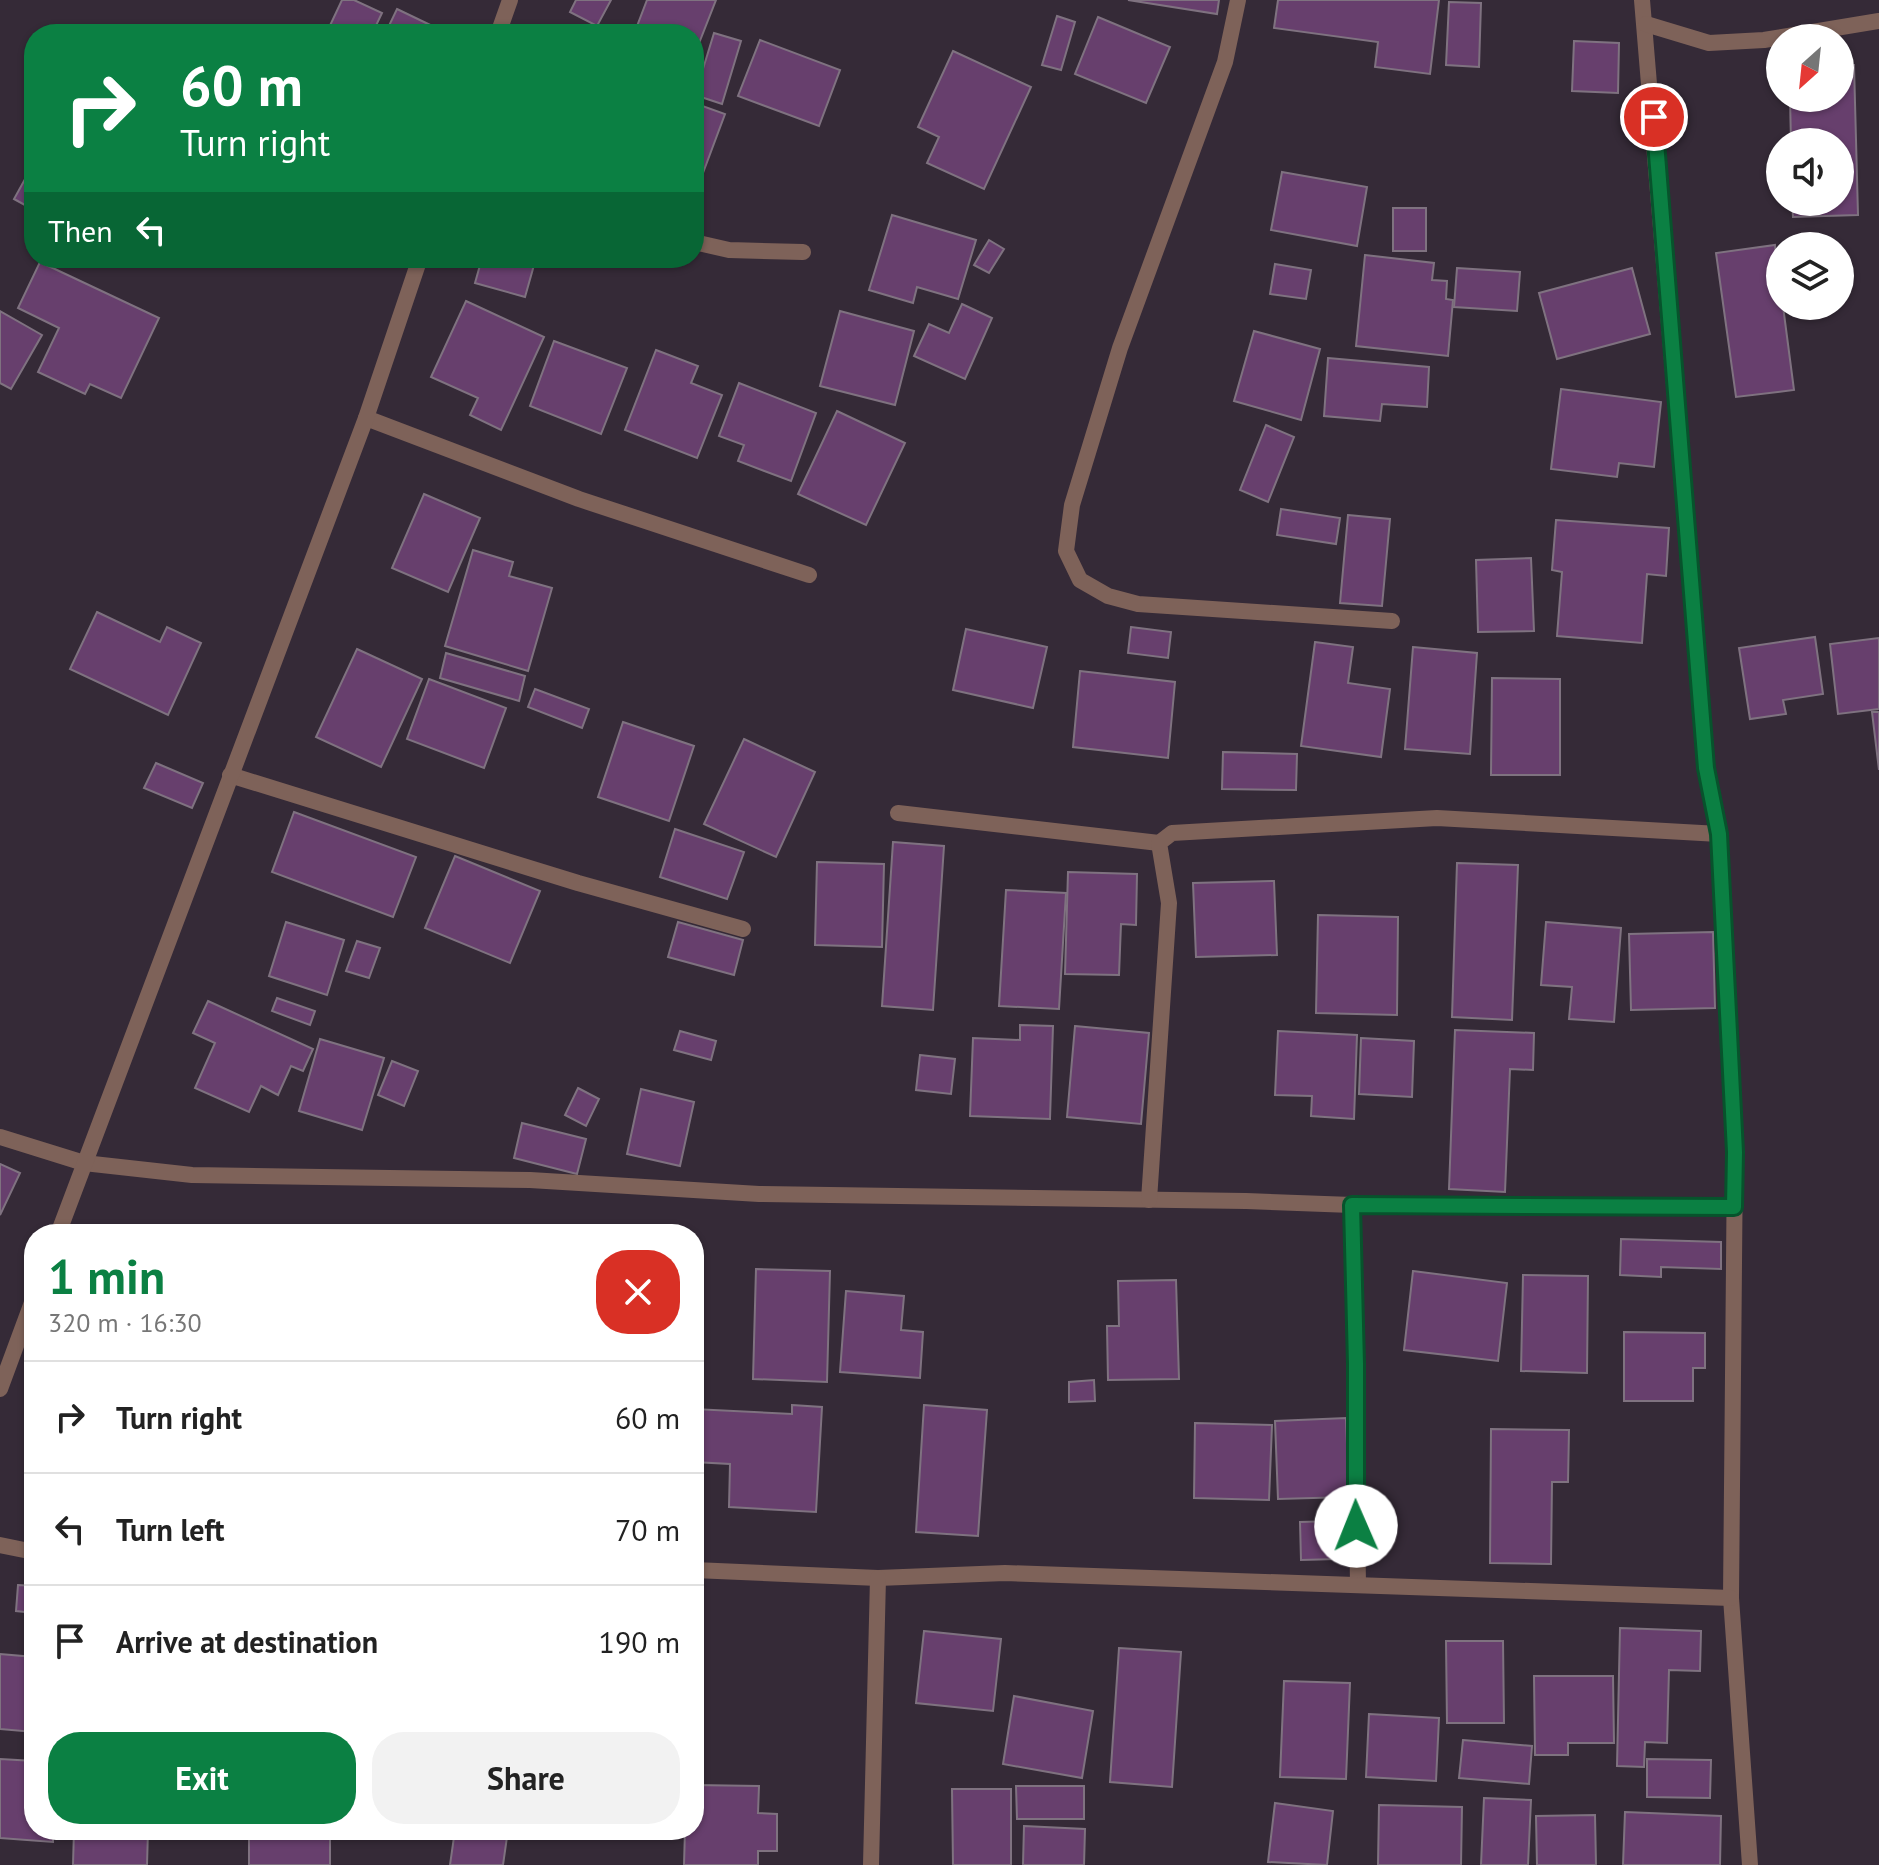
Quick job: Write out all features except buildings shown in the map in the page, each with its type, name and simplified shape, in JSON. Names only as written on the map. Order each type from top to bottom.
[{"type":"street","points":[[502,24],[510,0]]},
{"type":"street","points":[[1238,0],[1225,62],[1120,348],[1072,505],[1066,551],[1080,580],[1108,596],[1138,604],[1392,621]]},
{"type":"street","points":[[1642,0],[1706,768],[1719,834],[1735,1152],[1731,1598],[1750,1865]]},
{"type":"street","points":[[1646,24],[1709,43],[1764,40],[1879,21]]},
{"type":"street","points":[[704,244],[729,250],[803,252]]},
{"type":"street","points":[[62,1224],[366,418],[417,268]]},
{"type":"street","points":[[366,418],[607,508],[809,575]]},
{"type":"street","points":[[230,775],[578,883],[743,929]]},
{"type":"street","points":[[898,813],[1159,843],[1172,833],[1437,818],[1719,834]]},
{"type":"street","points":[[1149,1200],[1169,903],[1159,843]]},
{"type":"street","points":[[0,1137],[84,1163],[192,1175],[530,1180],[759,1194],[1352,1205],[1734,1207]]},
{"type":"street","points":[[1352,1205],[1358,1584]]},
{"type":"street","points":[[0,1389],[24,1324]]},
{"type":"street","points":[[0,1545],[24,1550]]},
{"type":"street","points":[[704,1570],[878,1578],[1005,1573],[1731,1598]]},
{"type":"street","points":[[871,1865],[878,1578]]},
{"type":"route","points":[[1356,1526],[1352,1205],[1734,1207],[1735,1152],[1719,834],[1706,768],[1654,117]]}]
